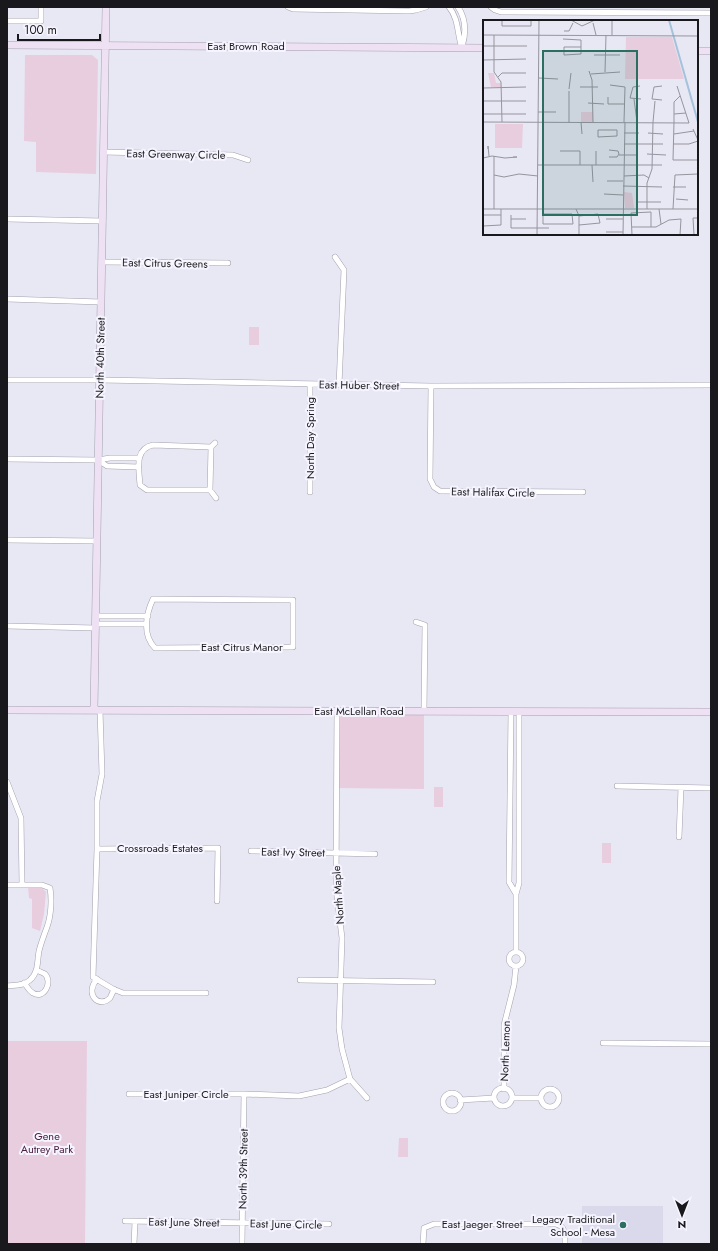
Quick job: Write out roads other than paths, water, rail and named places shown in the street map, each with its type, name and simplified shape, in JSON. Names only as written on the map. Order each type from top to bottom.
[{"type":"street","points":[[7,21],[41,21],[41,7]]},
{"type":"street","name":"North 40th Street","points":[[97,710],[96,616],[106,7]]},
{"type":"street","points":[[288,7],[293,9],[416,10],[426,7]]},
{"type":"street","points":[[449,7],[457,22],[458,38],[462,48]]},
{"type":"street","points":[[453,12],[458,7],[462,16],[465,38],[462,48]]},
{"type":"street","points":[[491,7],[501,12],[711,13]]},
{"type":"street","name":"East Brown Road","points":[[7,45],[483,48]]},
{"type":"street","points":[[698,51],[711,51]]},
{"type":"street","name":"East Greenway Circle","points":[[103,152],[233,155],[248,160]]},
{"type":"street","points":[[7,219],[103,221]]},
{"type":"street","points":[[335,257],[344,270],[339,385]]},
{"type":"street","name":"East Citrus Greens","points":[[102,262],[228,264]]},
{"type":"street","points":[[7,300],[101,302]]},
{"type":"street","name":"East Huber Street","points":[[7,380],[100,380],[432,386],[711,385]]},
{"type":"street","name":"North Day Spring","points":[[310,384],[310,492]]},
{"type":"street","name":"East Halifax Circle","points":[[432,386],[430,479],[434,487],[440,491],[583,492]]},
{"type":"street","points":[[215,443],[211,447],[210,490],[216,498]]},
{"type":"street","points":[[210,490],[147,490],[140,485],[139,458],[144,447],[153,445],[211,447]]},
{"type":"street","points":[[7,460],[98,460],[110,458],[139,458]]},
{"type":"street","points":[[125,467],[126,458]]},
{"type":"street","points":[[98,460],[107,466],[139,467]]},
{"type":"street","points":[[7,540],[97,541]]},
{"type":"street","name":"East Citrus Manor","points":[[153,599],[293,600],[293,647],[155,648],[150,642],[146,624],[148,616],[153,599]]},
{"type":"street","points":[[96,616],[148,616]]},
{"type":"street","points":[[416,622],[425,625],[424,711]]},
{"type":"street","points":[[7,626],[96,626],[146,624]]},
{"type":"street","name":"East McLellan Road","points":[[7,710],[711,712]]},
{"type":"street","points":[[97,710],[102,774],[97,801],[93,977],[122,992],[206,993]]},
{"type":"street","name":"North Maple","points":[[337,711],[336,888],[342,938],[339,1028],[342,1049],[350,1078]]},
{"type":"street","points":[[511,712],[512,731],[510,768],[509,882],[516,894]]},
{"type":"street","points":[[516,952],[516,894],[519,882],[519,712]]},
{"type":"street","points":[[512,731],[519,731]]},
{"type":"street","points":[[511,744],[519,744]]},
{"type":"street","points":[[510,768],[519,769]]},
{"type":"street","points":[[7,782],[21,818],[22,884]]},
{"type":"street","points":[[617,786],[711,788]]},
{"type":"street","points":[[679,837],[680,788]]},
{"type":"street","name":"Crossroads Estates","points":[[97,849],[218,848],[217,901]]},
{"type":"street","name":"East Ivy Street","points":[[251,851],[375,854]]},
{"type":"street","points":[[509,851],[518,852]]},
{"type":"street","points":[[7,885],[42,885],[50,888],[51,896],[48,926],[38,955],[38,965],[36,970],[30,980],[22,985],[7,986]]},
{"type":"street","points":[[516,952],[521,953],[523,958],[521,964],[516,966],[511,964],[508,959],[511,953],[516,952]]},
{"type":"street","name":"North Lemon","points":[[504,1088],[504,1025],[514,985],[516,966]]},
{"type":"street","points":[[24,983],[33,993],[42,994],[46,990],[48,986],[47,978],[45,975],[36,970]]},
{"type":"street","points":[[97,979],[92,986],[92,996],[95,1000],[106,1000],[110,998],[114,989]]},
{"type":"street","points":[[300,980],[433,982]]},
{"type":"street","points":[[603,1043],[711,1044]]},
{"type":"street","points":[[350,1078],[367,1098]]},
{"type":"street","name":"East Juniper Circle","points":[[129,1094],[244,1094],[299,1096],[327,1090],[350,1078]]},
{"type":"street","points":[[504,1088],[510,1091],[512,1098],[509,1104],[504,1106],[496,1103],[494,1098],[498,1090],[504,1088]]},
{"type":"street","name":"North 39th Street","points":[[242,1244],[244,1094]]},
{"type":"street","points":[[460,1100],[494,1098]]},
{"type":"street","points":[[512,1098],[541,1098]]},
{"type":"street","name":"East June Street","points":[[125,1221],[243,1223]]},
{"type":"street","points":[[134,1244],[135,1222]]},
{"type":"street","name":"East June Circle","points":[[243,1223],[329,1224]]},
{"type":"street","name":"East Jaeger Street","points":[[424,1244],[424,1231],[427,1227],[434,1224],[556,1224],[561,1226],[564,1231],[565,1244]]},
{"type":"place","name":"Legacy Traditional School - Mesa","points":[[623,1225]]},
{"type":"park label","name":"Gene Autrey Park","points":[[47,1142]]}]
